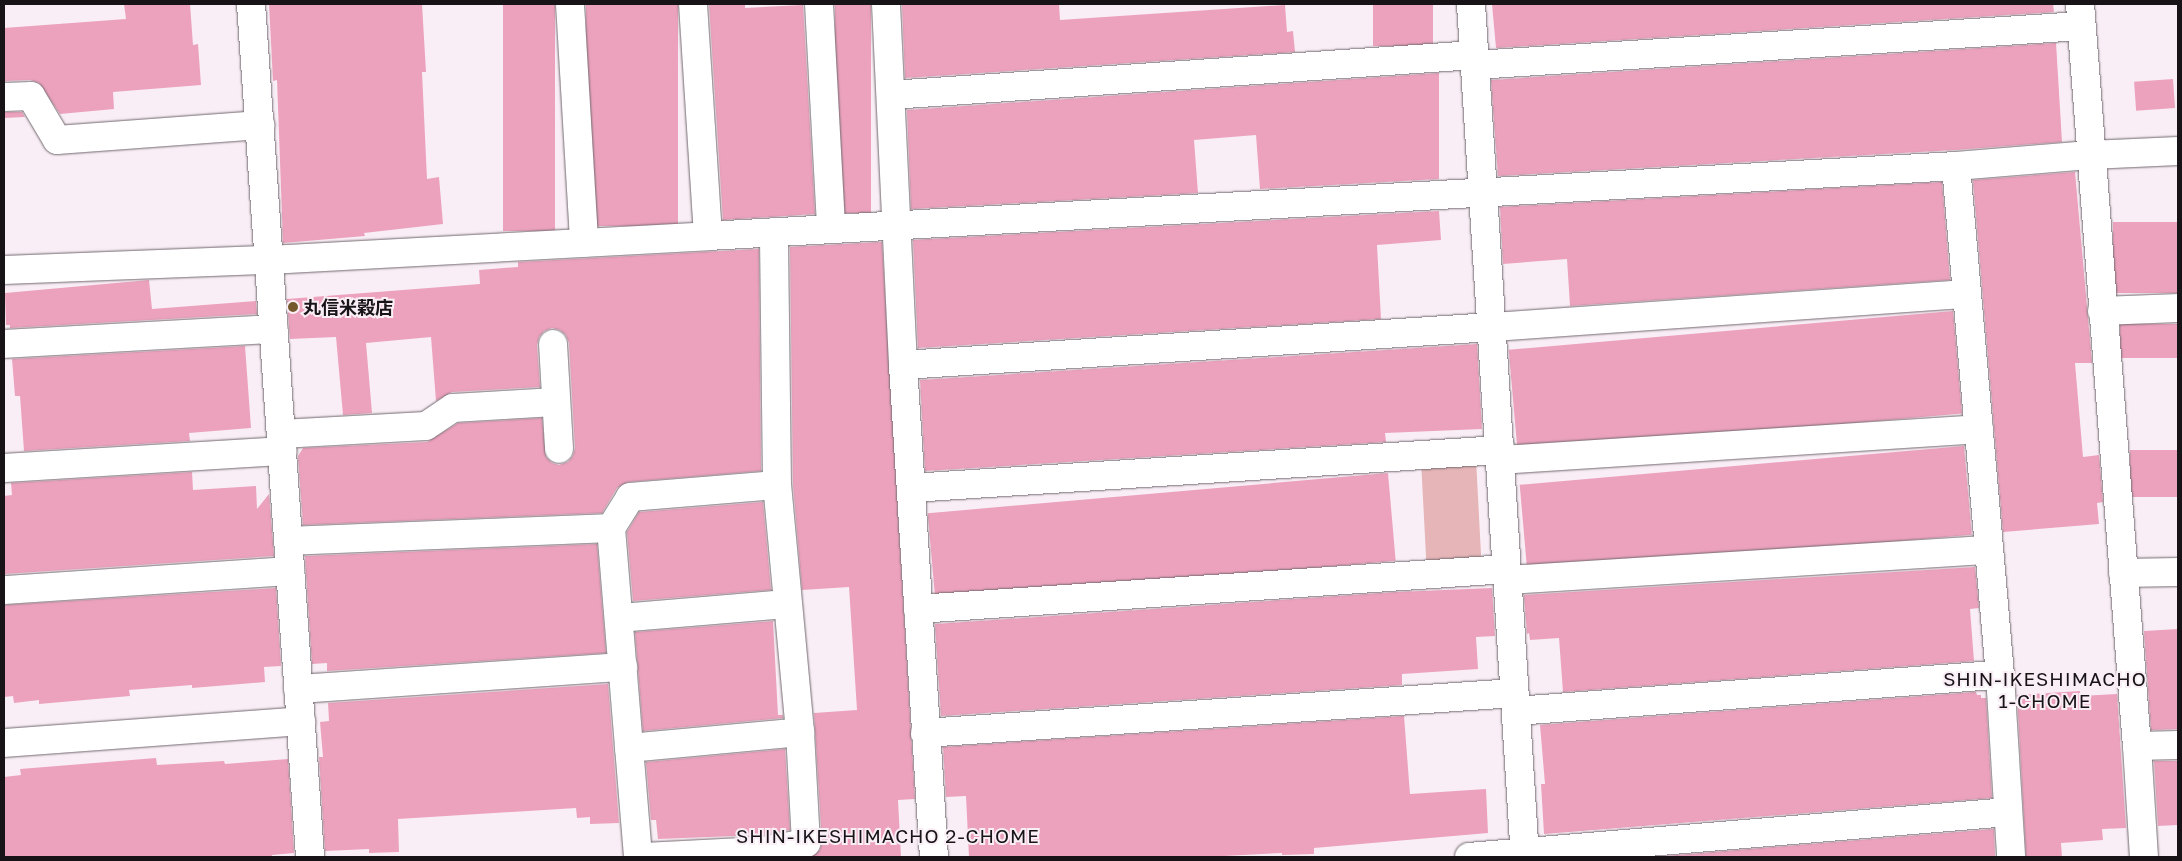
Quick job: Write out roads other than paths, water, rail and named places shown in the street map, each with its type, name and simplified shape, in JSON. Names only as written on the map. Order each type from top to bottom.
[{"type":"street","points":[[251,4],[310,857]]},
{"type":"street","points":[[570,4],[584,242]]},
{"type":"street","points":[[693,4],[708,236]]},
{"type":"street","points":[[819,4],[831,229]]},
{"type":"street","points":[[886,4],[903,365],[934,857]]},
{"type":"street","points":[[1471,4],[1525,854]]},
{"type":"street","points":[[891,95],[1475,60],[2080,15],[2144,857]]},
{"type":"street","points":[[4,97],[31,96],[58,140],[260,125]]},
{"type":"street","points":[[4,270],[269,260],[708,236],[1956,166],[2090,155],[2178,151]]},
{"type":"street","points":[[1956,166],[2000,675],[2011,857]]},
{"type":"street","points":[[644,857],[762,854],[806,843],[800,732],[777,485],[774,232]]},
{"type":"street","points":[[903,365],[1967,294]]},
{"type":"street","points":[[2102,311],[2178,308]]},
{"type":"street","points":[[4,344],[274,329]]},
{"type":"street","points":[[553,344],[559,450]]},
{"type":"street","points":[[4,468],[282,442],[426,426],[453,408],[555,402]]},
{"type":"street","points":[[911,488],[1979,428]]},
{"type":"street","points":[[638,857],[620,618],[611,528],[630,497],[777,485]]},
{"type":"street","points":[[288,541],[611,528]]},
{"type":"street","points":[[918,609],[1989,550]]},
{"type":"street","points":[[4,590],[290,571]]},
{"type":"street","points":[[2123,573],[2178,572]]},
{"type":"street","points":[[620,618],[787,604]]},
{"type":"street","points":[[298,689],[623,667]]},
{"type":"street","points":[[925,733],[2000,675]]},
{"type":"street","points":[[4,743],[301,721]]},
{"type":"street","points":[[629,748],[800,732]]},
{"type":"street","points":[[2137,746],[2178,745]]},
{"type":"street","points":[[1469,857],[1525,854],[2008,812]]},
{"type":"place","name":"丸信米穀店","points":[[293,307]]},
{"type":"district","name":"SHIN-IKESHIMACHO 1-CHOME","points":[[2045,690]]},
{"type":"district","name":"SHIN-IKESHIMACHO 2-CHOME","points":[[888,836]]}]
